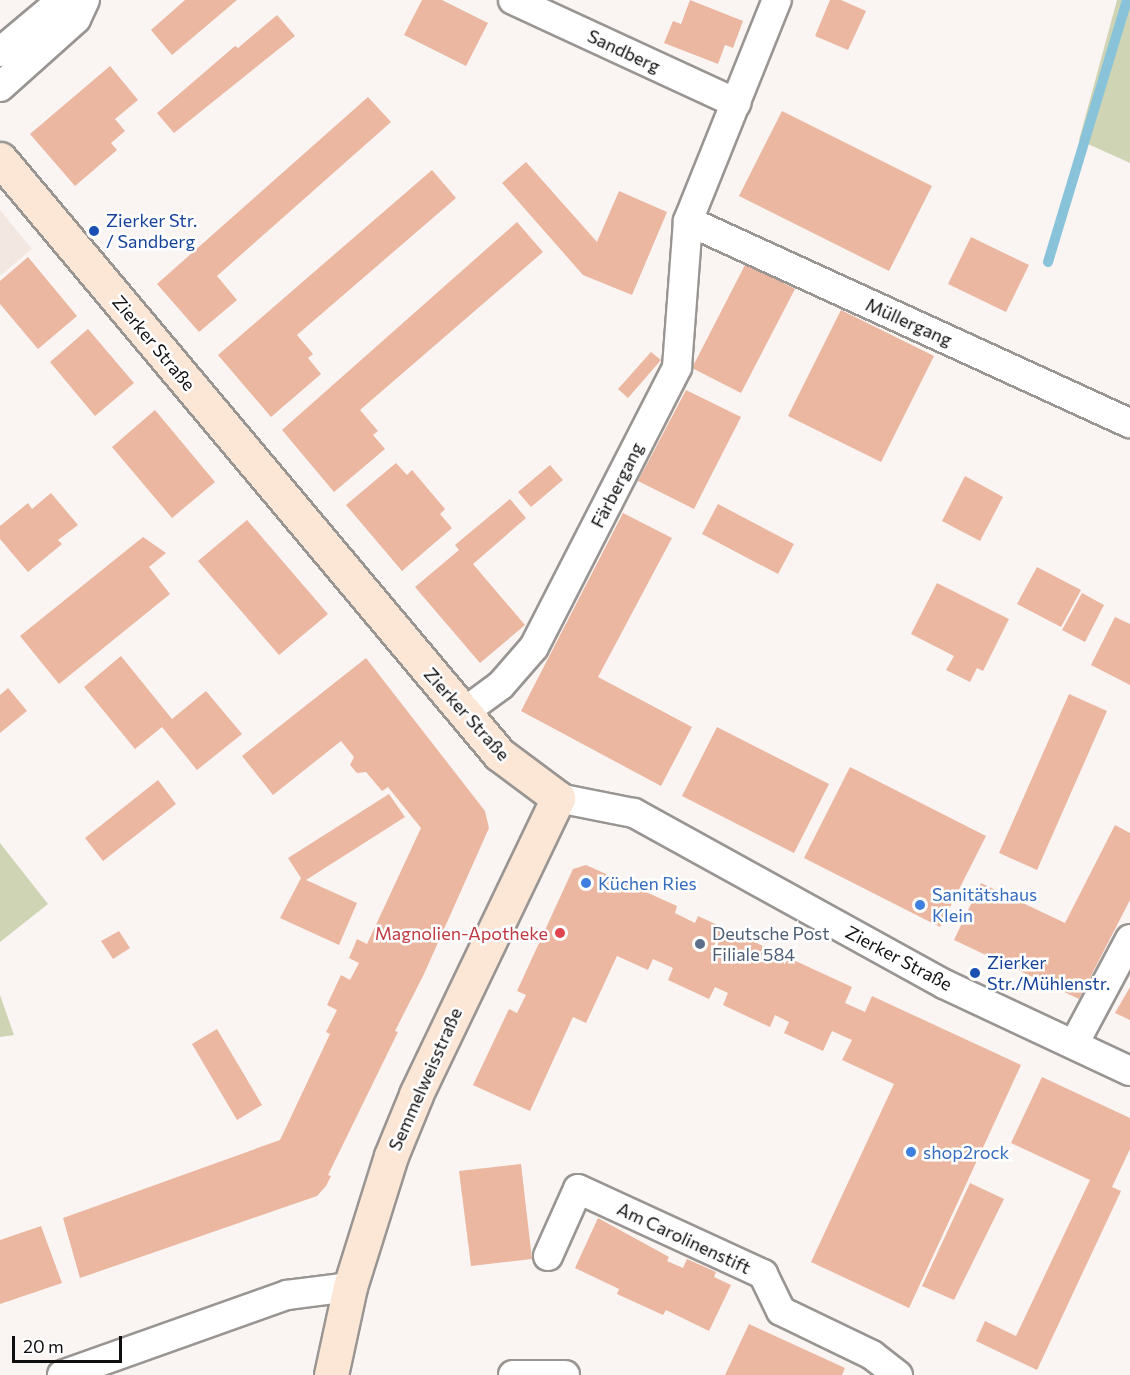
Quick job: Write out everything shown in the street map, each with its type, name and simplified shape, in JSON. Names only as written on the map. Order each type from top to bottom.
[{"type":"main road","name":"Zierker Straße","points":[[0,159],[498,754],[558,798]]},
{"type":"main road","name":"Semmelweisstraße","points":[[331,1375],[350,1287],[391,1156],[416,1095],[558,798]]},
{"type":"street","points":[[0,52],[62,0]]},
{"type":"street","points":[[0,87],[76,19],[85,0]]},
{"type":"street","name":"Sandberg","points":[[513,0],[736,103]]},
{"type":"street","points":[[688,221],[777,0]]},
{"type":"street","name":"Färbergang","points":[[463,713],[501,685],[534,647],[677,367],[688,221]]},
{"type":"street","name":"Müllergang","points":[[688,221],[1130,423]]},
{"type":"street","name":"Zierker Straße","points":[[558,798],[634,813],[944,984],[1130,1071]]},
{"type":"street","points":[[1074,1044],[1130,939]]},
{"type":"street","name":"Am Carolinenstift","points":[[548,1256],[578,1189],[763,1274],[781,1311],[872,1354],[898,1375]]},
{"type":"street","points":[[62,1375],[287,1295],[350,1287]]},
{"type":"street","points":[[513,1375],[565,1375]]},
{"type":"shaded area","points":[[0,210],[32,249],[0,276]]},
{"type":"green space","points":[[1117,0],[1130,0],[1130,163],[1079,140]]},
{"type":"green space","points":[[0,843],[48,904],[0,942]]},
{"type":"green space","points":[[0,995],[14,1035],[0,1037]]},
{"type":"building","points":[[185,0],[237,0],[172,55],[151,30]]},
{"type":"building","points":[[422,0],[442,0],[488,23],[466,66],[404,35]]},
{"type":"building","points":[[690,0],[743,21],[733,48],[725,45],[718,64],[664,43],[673,21],[681,24]]},
{"type":"building","points":[[830,0],[841,0],[866,11],[848,50],[815,36]]},
{"type":"building","points":[[277,15],[295,36],[174,133],[157,113],[235,46],[238,48]]},
{"type":"building","points":[[110,66],[138,100],[115,119],[125,131],[111,143],[117,150],[75,186],[30,134]]},
{"type":"building","points":[[368,97],[391,122],[217,276],[237,300],[199,332],[157,284]]},
{"type":"building","points":[[782,111],[932,186],[889,271],[739,196]]},
{"type":"building","points":[[526,162],[597,242],[619,191],[667,212],[632,295],[583,275],[502,183]]},
{"type":"building","points":[[432,170],[456,198],[297,335],[313,354],[308,358],[321,374],[271,417],[218,355]]},
{"type":"building","points":[[517,222],[543,252],[360,410],[378,431],[373,435],[385,449],[334,492],[282,430]]},
{"type":"building","points":[[971,237],[1029,265],[1006,312],[948,284]]},
{"type":"building","points":[[28,257],[77,316],[38,349],[0,304],[0,281]]},
{"type":"building","points":[[746,263],[795,289],[741,393],[692,368]]},
{"type":"building","points":[[841,310],[934,356],[881,462],[788,416]]},
{"type":"building","points":[[88,329],[134,383],[95,416],[50,362]]},
{"type":"building","points":[[651,352],[661,360],[628,398],[618,389]]},
{"type":"building","points":[[686,390],[741,417],[694,509],[638,481]]},
{"type":"building","points":[[155,410],[215,482],[172,518],[112,447]]},
{"type":"building","points":[[396,463],[407,475],[412,470],[445,509],[440,514],[452,528],[402,571],[346,505]]},
{"type":"building","points":[[550,465],[563,480],[531,507],[518,492]]},
{"type":"building","points":[[965,476],[1003,497],[980,541],[942,521]]},
{"type":"building","points":[[51,493],[78,525],[58,540],[62,544],[28,572],[0,539],[0,526],[28,503],[32,509]]},
{"type":"building","points":[[510,499],[526,518],[473,564],[525,625],[480,663],[415,587],[459,550],[455,545]]},
{"type":"building","points":[[718,504],[794,544],[778,574],[702,534]]},
{"type":"building","points":[[623,513],[672,538],[598,677],[692,727],[661,786],[521,711]]},
{"type":"building","points":[[247,520],[328,614],[279,655],[198,561]]},
{"type":"building","points":[[143,537],[166,553],[149,567],[170,594],[59,684],[20,636]]},
{"type":"building","points":[[1037,567],[1081,590],[1061,627],[1017,604]]},
{"type":"building","points":[[937,583],[1009,619],[983,671],[977,668],[970,682],[946,670],[954,656],[911,634]]},
{"type":"building","points":[[1082,593],[1104,605],[1085,642],[1062,630]]},
{"type":"building","points":[[1115,617],[1130,624],[1130,685],[1091,665]]},
{"type":"building","points":[[121,656],[172,719],[206,691],[242,734],[197,770],[162,727],[135,749],[84,687]]},
{"type":"building","points":[[366,658],[485,811],[489,828],[424,974],[395,1031],[398,1032],[328,1175],[331,1176],[317,1196],[80,1278],[63,1218],[280,1140],[330,1034],[326,1032],[337,1010],[327,1005],[341,975],[350,980],[359,963],[349,958],[357,939],[367,944],[421,828],[388,787],[382,791],[366,772],[357,773],[350,765],[354,757],[341,741],[273,795],[242,756]]},
{"type":"building","points":[[8,688],[27,711],[0,733],[0,695]]},
{"type":"building","points":[[1069,694],[1107,711],[1037,870],[999,853]]},
{"type":"building","points":[[717,727],[829,784],[794,853],[682,796]]},
{"type":"building","points":[[850,767],[986,836],[940,927],[804,858]]},
{"type":"building","points":[[158,780],[176,804],[103,861],[85,838]]},
{"type":"building","points":[[389,794],[405,817],[306,880],[357,903],[339,945],[280,918],[301,878],[288,858]]},
{"type":"building","points":[[1115,825],[1130,833],[1130,900],[1079,999],[954,940],[981,883],[1065,923]]},
{"type":"building","points":[[586,865],[677,906],[675,913],[695,923],[698,916],[852,987],[845,1003],[865,1012],[872,996],[1021,1065],[909,1308],[811,1262],[894,1084],[842,1060],[852,1040],[832,1031],[823,1051],[784,1033],[789,1022],[775,1015],[770,1027],[723,1005],[728,993],[715,987],[709,999],[668,980],[673,968],[653,959],[648,970],[617,956],[586,1023],[573,1017],[530,1111],[473,1085],[509,1009],[517,1013],[526,995],[517,991],[573,869]]},
{"type":"building","points":[[119,931],[130,948],[113,959],[101,941]]},
{"type":"building","points":[[1130,987],[1130,1020],[1115,1013]]},
{"type":"building","points":[[217,1029],[262,1105],[237,1120],[192,1044]]},
{"type":"building","points":[[1042,1077],[1130,1118],[1130,1149],[1112,1187],[1121,1191],[1037,1370],[976,1341],[985,1321],[1016,1336],[1090,1180],[1011,1143]]},
{"type":"building","points":[[521,1164],[532,1259],[471,1266],[459,1171]]},
{"type":"building","points":[[970,1183],[1004,1199],[954,1300],[922,1286]]},
{"type":"building","points":[[598,1218],[669,1257],[667,1261],[683,1268],[687,1259],[716,1272],[714,1277],[731,1285],[709,1331],[666,1310],[663,1315],[617,1294],[619,1289],[575,1268]]},
{"type":"building","points":[[41,1226],[62,1283],[0,1304],[0,1240]]},
{"type":"building","points":[[749,1324],[845,1368],[842,1375],[725,1375]]},
{"type":"waterway","points":[[1048,262],[1127,0]]},
{"type":"place","name":"Zierker Str. / Sandberg","points":[[94,231]]},
{"type":"place","name":"Küchen Ries","points":[[586,883]]},
{"type":"place","name":"Sanitätshaus Klein","points":[[920,905]]},
{"type":"place","name":"Magnolien-Apotheke","points":[[560,933]]},
{"type":"place","name":"Deutsche Post Filiale 584","points":[[700,944]]},
{"type":"place","name":"Zierker Str./Mühlenstr.","points":[[975,973]]},
{"type":"place","name":"shop2rock","points":[[911,1152]]}]
